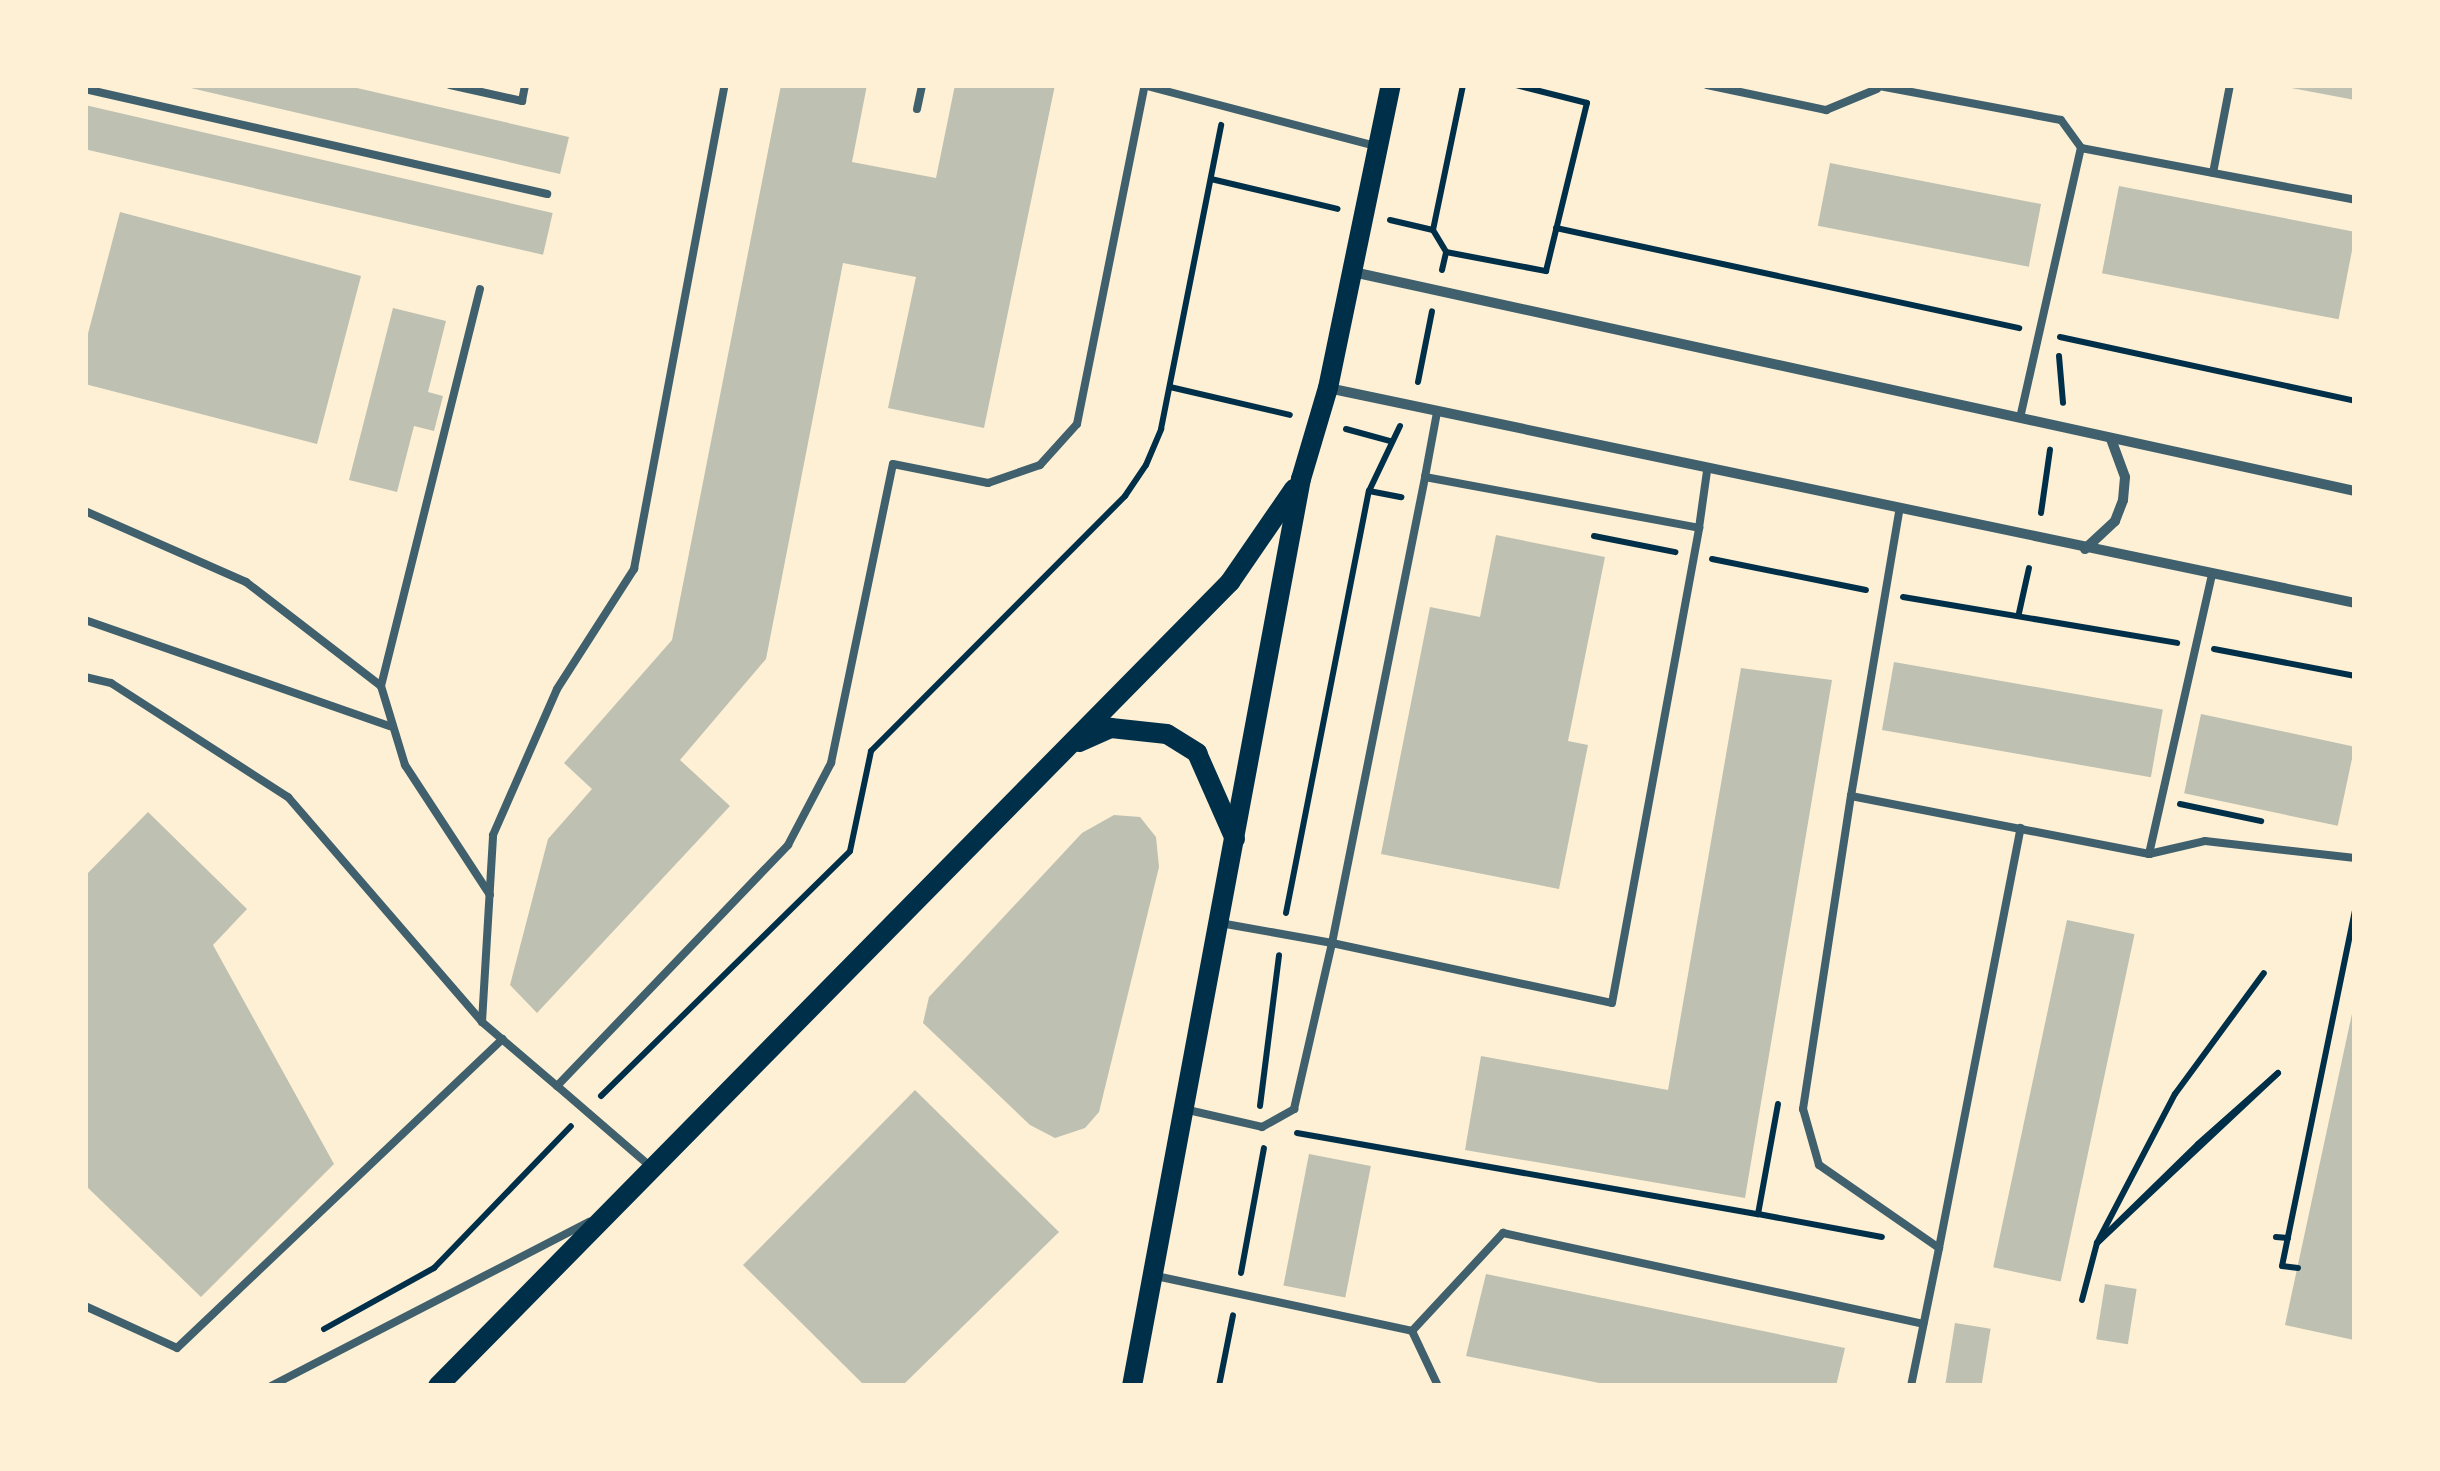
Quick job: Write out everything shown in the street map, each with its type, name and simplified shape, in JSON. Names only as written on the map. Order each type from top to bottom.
[{"type":"main road","points":[[1132,1386],[1188,1110],[1300,479],[1328,388],[1391,85]]},
{"type":"main road","points":[[438,1386],[1230,582],[1300,479]]},
{"type":"main road","points":[[1067,747],[1112,728],[1167,734],[1197,753],[1236,841]]},
{"type":"street","points":[[1352,272],[2355,491]]},
{"type":"street","points":[[1328,388],[1707,471],[2355,603]]},
{"type":"street","points":[[2085,548],[2115,521],[2123,500],[2126,477],[2110,439]]},
{"type":"lane","points":[[450,85],[522,101],[525,85]]},
{"type":"lane","points":[[482,1022],[493,835],[557,689],[634,569],[725,85]]},
{"type":"lane","points":[[917,109],[922,85]]},
{"type":"lane","points":[[557,1086],[788,845],[831,763],[892,464],[988,483],[1040,464],[1076,424],[1144,85],[1379,148]]},
{"type":"lane","points":[[1707,85],[1826,110],[1876,87],[2060,120],[2081,148],[2355,200]]},
{"type":"lane","points":[[2213,173],[2230,85]]},
{"type":"lane","points":[[85,88],[547,194]]},
{"type":"lane","points":[[2020,418],[2081,148]]},
{"type":"lane","points":[[480,289],[380,686],[405,765],[490,895]]},
{"type":"lane","points":[[1188,1110],[1262,1127],[1294,1109],[1332,942],[1437,412]]},
{"type":"lane","points":[[1220,923],[1332,942],[1612,1003],[1707,471]]},
{"type":"lane","points":[[1425,477],[1699,528]]},
{"type":"lane","points":[[1900,511],[1850,796],[1803,1109],[1819,1164],[1939,1248]]},
{"type":"lane","points":[[85,512],[246,582],[380,686]]},
{"type":"lane","points":[[2149,854],[2212,574]]},
{"type":"lane","points":[[85,620],[390,726]]},
{"type":"lane","points":[[85,677],[111,683],[288,797],[482,1022],[654,1170]]},
{"type":"lane","points":[[1850,796],[2149,854],[2205,841],[2355,858]]},
{"type":"lane","points":[[1911,1386],[2021,828]]},
{"type":"lane","points":[[85,1306],[177,1348],[503,1039]]},
{"type":"lane","points":[[271,1386],[611,1211]]},
{"type":"lane","points":[[1412,1331],[1503,1232],[1923,1324]]},
{"type":"lane","points":[[1156,1276],[1412,1331]]},
{"type":"lane","points":[[1412,1331],[1438,1386]]},
{"type":"path","points":[[1433,230],[1463,85]]},
{"type":"path","points":[[1219,1386],[1265,1160],[1259,1095],[1282,932],[1369,491],[1390,441],[1412,407],[1446,252],[1546,272],[1587,102],[1516,85]]},
{"type":"path","points":[[1556,228],[2355,401]]},
{"type":"path","points":[[2058,337],[2063,404]]},
{"type":"path","points":[[1170,387],[1390,441]]},
{"type":"path","points":[[2040,524],[2050,450]]},
{"type":"path","points":[[2018,613],[2029,568]]},
{"type":"path","points":[[1864,609],[1868,590]]},
{"type":"path","points":[[2298,1268],[2282,1266],[2355,911]]},
{"type":"path","points":[[2082,1300],[2097,1243],[2175,1094],[2264,974]]},
{"type":"path","points":[[2278,1072],[2209,1138],[2097,1243],[2198,1144],[2278,1072]]},
{"type":"path","points":[[1262,1127],[1758,1214]]},
{"type":"path","points":[[2276,1236],[2288,1238]]},
{"type":"building","points":[[178,85],[344,85],[569,137],[560,174]]},
{"type":"building","points":[[781,85],[867,85],[852,162],[936,178],[955,85],[1055,85],[984,428],[888,408],[916,277],[843,263],[766,659],[680,760],[730,806],[537,1013],[510,985],[548,839],[592,789],[564,763],[672,640]]},
{"type":"building","points":[[2286,85],[2355,85],[2355,100],[2286,87]]},
{"type":"building","points":[[85,105],[553,213],[543,255],[85,149]]},
{"type":"building","points":[[1830,163],[2041,204],[2029,267],[1818,226]]},
{"type":"building","points":[[2119,186],[2355,232],[2339,319],[2102,273]]},
{"type":"building","points":[[120,212],[361,276],[317,444],[85,384],[85,345]]},
{"type":"building","points":[[393,308],[446,321],[428,392],[443,396],[434,431],[414,426],[397,492],[349,480]]},
{"type":"building","points":[[1496,535],[1605,557],[1568,741],[1588,745],[1559,889],[1381,854],[1430,607],[1480,617]]},
{"type":"building","points":[[1894,662],[2163,709],[2151,777],[1882,730]]},
{"type":"building","points":[[1741,668],[1832,680],[1745,1198],[1465,1150],[1481,1056],[1668,1090]]},
{"type":"building","points":[[2201,714],[2355,747],[2338,826],[2184,793]]},
{"type":"building","points":[[148,812],[247,909],[213,945],[334,1164],[201,1297],[85,1185],[85,876]]},
{"type":"building","points":[[1114,815],[1140,817],[1156,837],[1159,867],[1099,1112],[1085,1128],[1055,1138],[1030,1125],[923,1023],[929,997],[1082,833]]},
{"type":"building","points":[[2067,920],[2134,934],[2061,1282],[1993,1267]]},
{"type":"building","points":[[2355,1009],[2354,1340],[2285,1325]]},
{"type":"building","points":[[915,1090],[1059,1232],[902,1386],[865,1386],[743,1265]]},
{"type":"building","points":[[1309,1154],[1371,1166],[1345,1298],[1283,1286]]},
{"type":"building","points":[[1486,1274],[1845,1348],[1836,1386],[1614,1386],[1466,1356]]},
{"type":"building","points":[[2105,1284],[2137,1289],[2128,1344],[2096,1339]]},
{"type":"building","points":[[1955,1323],[1991,1329],[1981,1386],[1945,1384]]}]
